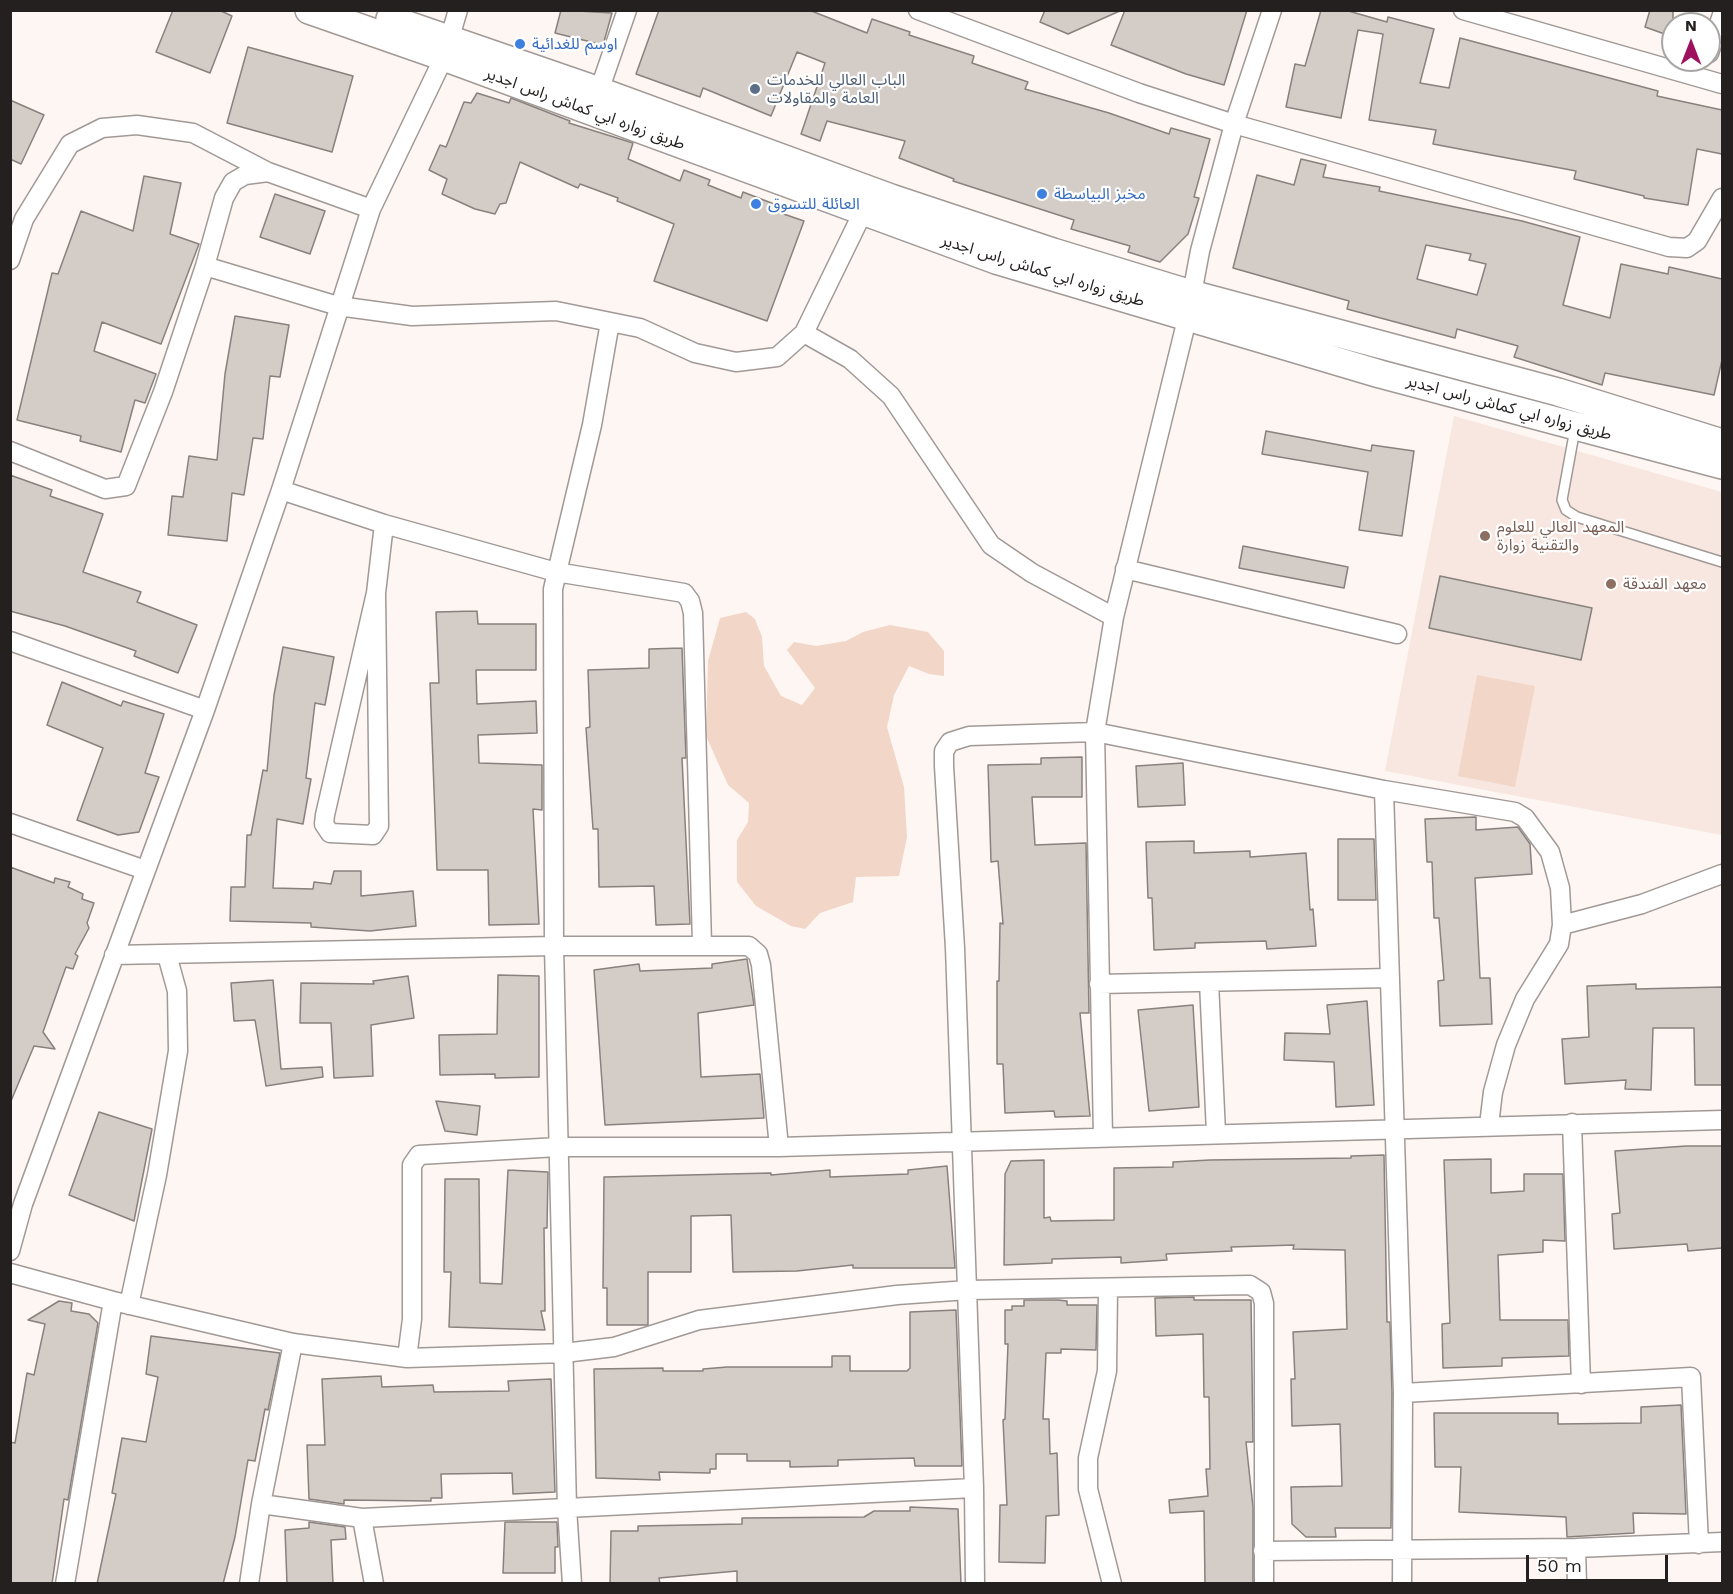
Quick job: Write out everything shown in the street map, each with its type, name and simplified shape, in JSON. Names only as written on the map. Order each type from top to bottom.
[{"type":"main road","name":"طريق زواره ابي كماش راس اجدير","points":[[309,10],[447,48],[863,212],[996,260],[1189,305],[1380,374],[1722,465]]},
{"type":"main road","points":[[365,10],[447,48],[599,91],[1189,305],[1558,392],[1722,443]]},
{"type":"street","points":[[10,1251],[17,1202],[114,955],[205,710],[281,490],[338,306],[371,209],[447,48],[458,10]]},
{"type":"street","points":[[599,91],[627,10]]},
{"type":"street","points":[[918,10],[1139,93],[1234,124],[1670,247],[1686,248],[1697,241],[1707,228],[1722,198]]},
{"type":"street","points":[[1102,1136],[1095,732],[1114,617],[1189,305],[1200,250],[1234,124],[1272,10]]},
{"type":"street","points":[[1463,10],[1661,59]]},
{"type":"street","points":[[1707,72],[1722,84]]},
{"type":"street","points":[[10,260],[17,217],[70,144],[102,128],[137,125],[193,133],[268,172],[371,209]]},
{"type":"street","points":[[10,451],[105,489],[114,490],[126,486],[163,392],[205,266],[224,198],[233,182],[245,175],[268,172]]},
{"type":"street","points":[[205,266],[338,306],[412,316],[556,311],[640,328],[695,353],[736,362],[777,357],[804,333],[863,212]]},
{"type":"street","points":[[572,1584],[567,1508],[554,946],[553,589],[592,425],[610,322]]},
{"type":"street","points":[[804,333],[850,359],[891,396],[991,545],[1032,573],[1114,617]]},
{"type":"street","points":[[281,490],[384,524],[556,572],[684,593],[690,601],[693,613],[702,944]]},
{"type":"street","points":[[376,593],[379,826],[373,835],[330,833],[324,824],[325,815],[376,593],[384,524]]},
{"type":"street","points":[[1125,569],[1397,634]]},
{"type":"street","points":[[10,641],[205,710]]},
{"type":"street","points":[[975,1584],[974,1488],[956,948],[944,751],[958,738],[1095,732],[1384,790],[1515,812],[1525,818],[1550,852],[1560,888],[1562,925],[1559,944],[1525,999],[1506,1045],[1493,1092],[1489,1125]]},
{"type":"street","points":[[1384,790],[1403,1393],[1402,1584]]},
{"type":"street","points":[[10,823],[146,870]]},
{"type":"street","points":[[1562,925],[1634,907],[1722,874]]},
{"type":"street","points":[[114,955],[554,946],[702,944],[749,946],[758,954],[761,965],[779,1147]]},
{"type":"street","points":[[64,1584],[121,1303],[157,1175],[178,1051],[177,991],[167,955]]},
{"type":"street","points":[[1099,984],[1390,978]]},
{"type":"street","points":[[1209,981],[1216,1133]]},
{"type":"street","points":[[407,1358],[412,1319],[412,1165],[419,1155],[558,1147],[779,1147],[1722,1120]]},
{"type":"street","points":[[1572,1123],[1581,1384]]},
{"type":"street","points":[[10,1273],[121,1303],[293,1343],[407,1358],[564,1353],[614,1347],[699,1320],[897,1295],[968,1290],[1250,1285],[1261,1292],[1264,1303],[1264,1584]]},
{"type":"street","points":[[1108,1289],[1107,1371],[1088,1458],[1088,1489],[1112,1584]]},
{"type":"street","points":[[249,1584],[261,1504],[293,1343]]},
{"type":"street","points":[[1403,1393],[1691,1377],[1699,1544]]},
{"type":"street","points":[[261,1504],[362,1518],[974,1488]]},
{"type":"street","points":[[362,1518],[374,1584]]},
{"type":"street","points":[[1263,1551],[1576,1548],[1722,1542]]},
{"type":"street","points":[[1576,1548],[1578,1584]]},
{"type":"lane","points":[[1576,427],[1562,500],[1566,510],[1577,517],[1722,562]]},
{"type":"shaded area","points":[[1454,416],[1722,492],[1722,835],[1385,771]]},
{"type":"shaded area","points":[[746,612],[755,619],[762,637],[764,666],[781,696],[802,705],[815,688],[787,650],[794,642],[816,646],[846,641],[863,632],[890,625],[928,632],[944,651],[944,676],[929,674],[909,666],[894,695],[887,727],[904,787],[907,837],[899,876],[856,877],[853,902],[820,913],[805,929],[791,926],[756,906],[737,882],[737,840],[748,822],[749,803],[728,785],[706,736],[708,661],[720,618]]},
{"type":"shaded area","points":[[1477,675],[1535,686],[1515,787],[1458,776]]},
{"type":"building","points":[[173,10],[219,10],[232,16],[210,73],[156,52]]},
{"type":"building","points":[[561,10],[612,13],[603,45],[555,33]]},
{"type":"building","points":[[659,10],[809,10],[867,33],[872,19],[910,32],[909,35],[974,56],[972,63],[1028,82],[1025,89],[1109,113],[1169,134],[1171,128],[1210,139],[1194,197],[1199,198],[1188,234],[1160,262],[1128,252],[1130,246],[1071,229],[1074,220],[953,181],[954,179],[899,158],[905,141],[827,121],[820,141],[801,134],[825,63],[797,52],[771,116],[703,88],[700,97],[636,74]]},
{"type":"building","points":[[1045,10],[1122,10],[1068,34],[1040,22]]},
{"type":"building","points":[[1125,10],[1247,10],[1224,85],[1186,74],[1111,45]]},
{"type":"building","points":[[1321,10],[1345,10],[1387,22],[1388,17],[1434,29],[1420,83],[1449,88],[1460,38],[1658,91],[1657,96],[1722,110],[1722,154],[1697,149],[1688,205],[1644,198],[1644,196],[1574,179],[1576,171],[1433,144],[1436,130],[1369,120],[1383,34],[1358,30],[1341,118],[1286,107],[1295,64],[1305,66]]},
{"type":"building","points":[[1650,10],[1673,10],[1673,12],[1661,12],[1661,33],[1645,27]]},
{"type":"building","points":[[248,47],[353,76],[332,152],[227,123]]},
{"type":"building","points":[[477,93],[509,103],[511,98],[570,121],[569,123],[633,143],[628,159],[680,181],[684,170],[710,180],[708,185],[741,198],[743,192],[774,204],[772,210],[804,221],[767,321],[654,281],[674,224],[617,201],[618,198],[580,184],[578,188],[520,162],[506,203],[500,204],[495,214],[475,209],[442,194],[447,179],[429,170],[440,145],[446,147],[464,102],[471,103]]},
{"type":"building","points":[[10,100],[44,115],[21,164],[10,159]]},
{"type":"building","points":[[1301,159],[1326,165],[1323,177],[1380,187],[1379,191],[1522,221],[1580,237],[1563,305],[1610,318],[1621,264],[1668,274],[1669,267],[1722,279],[1722,360],[1714,395],[1605,373],[1602,385],[1514,357],[1518,346],[1457,329],[1455,338],[1347,309],[1349,301],[1233,268],[1257,175],[1294,185]],"holes":[[[1426,245],[1471,254],[1469,260],[1486,264],[1477,295],[1417,279]]]},
{"type":"building","points":[[144,176],[181,183],[170,234],[199,244],[161,344],[102,322],[94,351],[156,374],[145,403],[135,400],[121,452],[80,441],[81,436],[17,420],[52,273],[58,274],[81,211],[133,231]]},
{"type":"building","points":[[275,194],[325,211],[310,254],[260,237]]},
{"type":"building","points":[[235,316],[289,325],[280,377],[270,376],[263,439],[253,438],[244,495],[232,493],[227,541],[168,535],[172,496],[183,497],[189,456],[217,460],[225,374]]},
{"type":"building","points":[[1266,431],[1371,451],[1372,445],[1414,451],[1402,536],[1359,530],[1368,472],[1262,454]]},
{"type":"building","points":[[10,475],[52,490],[50,496],[103,514],[83,572],[141,592],[137,602],[197,625],[178,673],[134,656],[136,651],[65,626],[10,611]]},
{"type":"building","points":[[1243,546],[1348,567],[1344,588],[1239,568]]},
{"type":"building","points":[[1440,576],[1592,608],[1581,660],[1429,628]]},
{"type":"building","points":[[477,611],[478,624],[536,624],[536,670],[476,670],[477,704],[536,701],[537,733],[478,735],[479,763],[542,765],[542,810],[533,809],[539,924],[489,925],[488,870],[437,870],[430,683],[439,683],[436,612]]},
{"type":"building","points":[[283,647],[334,657],[325,705],[315,703],[306,778],[311,779],[303,824],[277,819],[273,888],[313,889],[314,882],[331,884],[334,871],[361,871],[361,896],[413,891],[416,926],[370,931],[311,927],[311,923],[230,921],[231,887],[245,887],[247,835],[251,835],[263,770],[267,771],[274,695]]},
{"type":"building","points":[[682,648],[686,758],[682,758],[690,924],[656,925],[654,886],[599,887],[598,829],[593,829],[586,728],[590,727],[588,670],[649,668],[649,649]]},
{"type":"building","points":[[62,682],[121,706],[123,701],[164,714],[145,773],[159,777],[139,832],[118,835],[77,820],[103,748],[47,725]]},
{"type":"building","points":[[1082,757],[1082,797],[1032,797],[1035,845],[1086,843],[1089,1013],[1080,1013],[1090,1116],[1055,1117],[1054,1111],[1005,1113],[1003,1064],[997,1064],[997,981],[999,981],[1000,923],[1003,924],[998,861],[991,862],[988,765],[1041,764],[1041,758]]},
{"type":"building","points":[[1183,763],[1185,805],[1138,807],[1136,766]]},
{"type":"building","points":[[1476,817],[1476,830],[1518,827],[1530,844],[1532,874],[1475,878],[1480,978],[1490,978],[1492,1024],[1440,1026],[1438,981],[1444,980],[1439,918],[1434,918],[1432,862],[1427,862],[1425,819]]},
{"type":"building","points":[[1338,839],[1374,839],[1376,900],[1338,900]]},
{"type":"building","points":[[1194,841],[1194,853],[1250,851],[1250,857],[1306,853],[1310,910],[1313,909],[1316,946],[1267,949],[1266,941],[1195,943],[1195,948],[1154,950],[1152,898],[1148,898],[1146,842]]},
{"type":"building","points":[[10,867],[54,883],[55,878],[70,882],[68,887],[83,894],[82,899],[94,903],[87,923],[89,928],[75,954],[78,956],[73,969],[66,967],[43,1032],[55,1049],[34,1046],[11,1101]]},
{"type":"building","points":[[747,959],[754,1005],[698,1013],[701,1077],[760,1074],[764,1118],[605,1125],[594,970],[639,964],[640,971],[712,968],[712,964]]},
{"type":"building","points":[[498,975],[539,976],[539,1077],[495,1078],[495,1074],[440,1075],[439,1035],[497,1034]]},
{"type":"building","points":[[408,976],[414,1018],[371,1025],[373,1076],[334,1078],[331,1023],[300,1023],[301,983],[374,984],[373,981]]},
{"type":"building","points":[[273,980],[281,1069],[322,1067],[323,1077],[266,1086],[255,1020],[234,1021],[231,983]]},
{"type":"building","points":[[1636,984],[1636,989],[1722,987],[1722,1085],[1695,1085],[1694,1028],[1653,1028],[1651,1090],[1625,1089],[1626,1080],[1565,1084],[1562,1039],[1589,1037],[1587,986]]},
{"type":"building","points":[[1367,1001],[1374,1105],[1336,1107],[1334,1062],[1284,1060],[1285,1033],[1330,1034],[1327,1005]]},
{"type":"building","points":[[1193,1005],[1199,1107],[1149,1111],[1138,1010]]},
{"type":"building","points":[[436,1101],[480,1106],[477,1135],[445,1131]]},
{"type":"building","points":[[99,1112],[152,1129],[134,1221],[69,1195]]},
{"type":"building","points":[[1722,1146],[1722,1248],[1688,1251],[1687,1244],[1614,1249],[1612,1214],[1620,1213],[1615,1151]]},
{"type":"building","points":[[1384,1155],[1387,1322],[1390,1322],[1392,1393],[1391,1528],[1335,1528],[1336,1537],[1306,1537],[1292,1524],[1291,1487],[1342,1486],[1340,1424],[1292,1426],[1291,1379],[1295,1379],[1293,1332],[1347,1329],[1345,1250],[1293,1249],[1294,1245],[1231,1247],[1232,1251],[1166,1254],[1167,1260],[1121,1263],[1121,1257],[1052,1259],[1052,1263],[1004,1265],[1005,1174],[1011,1161],[1044,1160],[1044,1218],[1050,1217],[1051,1221],[1114,1220],[1114,1168],[1173,1167],[1173,1162],[1210,1160],[1351,1158],[1351,1156]]},
{"type":"building","points":[[1491,1159],[1491,1193],[1524,1191],[1524,1174],[1563,1174],[1565,1241],[1543,1240],[1543,1252],[1498,1255],[1500,1320],[1568,1320],[1569,1356],[1502,1358],[1502,1366],[1443,1368],[1442,1324],[1450,1323],[1444,1160]]},
{"type":"building","points":[[947,1166],[955,1268],[853,1268],[853,1265],[797,1271],[733,1272],[731,1215],[691,1216],[691,1272],[648,1272],[648,1325],[607,1325],[607,1288],[603,1288],[604,1177],[771,1173],[771,1175],[830,1170],[830,1177],[908,1174],[908,1170]]},
{"type":"building","points":[[508,1170],[548,1172],[547,1228],[544,1228],[545,1311],[541,1311],[545,1330],[449,1327],[451,1272],[444,1272],[445,1179],[479,1179],[480,1283],[502,1284]]},
{"type":"building","points":[[1194,1297],[1194,1300],[1251,1300],[1253,1442],[1246,1442],[1253,1507],[1253,1584],[1205,1584],[1204,1511],[1170,1513],[1169,1500],[1208,1496],[1206,1469],[1210,1469],[1209,1397],[1204,1397],[1203,1334],[1156,1336],[1155,1298]]},
{"type":"building","points":[[1024,1300],[1058,1300],[1067,1301],[1067,1305],[1097,1305],[1096,1350],[1061,1349],[1061,1353],[1046,1353],[1043,1419],[1049,1419],[1050,1454],[1057,1453],[1059,1515],[1046,1516],[1045,1563],[999,1562],[1000,1505],[1007,1505],[1003,1420],[1005,1419],[1008,1344],[1005,1344],[1005,1310],[1012,1310],[1012,1306],[1024,1306]]},
{"type":"building","points":[[59,1301],[72,1303],[71,1311],[89,1314],[98,1323],[68,1500],[64,1499],[52,1584],[10,1584],[10,1442],[15,1443],[27,1373],[34,1375],[45,1324],[28,1320]]},
{"type":"building","points":[[956,1310],[962,1466],[915,1466],[914,1458],[838,1460],[838,1466],[790,1467],[790,1461],[747,1461],[747,1454],[716,1454],[716,1469],[710,1469],[710,1473],[659,1472],[660,1480],[596,1478],[594,1369],[663,1368],[663,1371],[703,1371],[703,1369],[727,1367],[832,1367],[832,1356],[850,1356],[850,1371],[907,1371],[910,1368],[910,1312]]},
{"type":"building","points":[[151,1336],[280,1353],[268,1410],[265,1409],[255,1461],[248,1460],[235,1537],[223,1584],[97,1584],[116,1494],[112,1493],[122,1438],[146,1442],[158,1377],[146,1374]]},
{"type":"building","points":[[381,1376],[382,1387],[433,1385],[434,1392],[509,1391],[508,1381],[551,1379],[555,1492],[513,1494],[512,1473],[441,1474],[442,1498],[431,1498],[431,1501],[344,1500],[344,1504],[309,1499],[307,1445],[325,1445],[322,1379]]},
{"type":"building","points":[[1681,1405],[1686,1514],[1633,1513],[1634,1533],[1567,1537],[1566,1517],[1459,1512],[1461,1467],[1435,1467],[1434,1413],[1558,1413],[1558,1424],[1641,1423],[1641,1407]]},
{"type":"building","points":[[910,1507],[958,1509],[961,1584],[737,1584],[737,1571],[659,1578],[660,1584],[610,1584],[611,1531],[638,1531],[638,1526],[742,1524],[742,1518],[864,1517],[874,1511],[910,1511]]},
{"type":"building","points":[[309,1522],[345,1527],[346,1539],[331,1540],[333,1584],[287,1584],[285,1530],[309,1528]]},
{"type":"building","points":[[505,1522],[557,1522],[558,1547],[555,1547],[555,1573],[503,1573]]},
{"type":"place","name":"اوسم للغدائية","points":[[520,44]]},
{"type":"place","name":"الباب العالي للخدمات العامة والمقاولات","points":[[755,89]]},
{"type":"place","name":"مخبز البياسطة","points":[[1042,194]]},
{"type":"place","name":"العائلة للتسوق","points":[[756,204]]},
{"type":"place","name":"المعهد العالي للعلوم والتقنية زوارة","points":[[1485,536]]},
{"type":"place","name":"معهد الفندقة","points":[[1611,584]]}]
